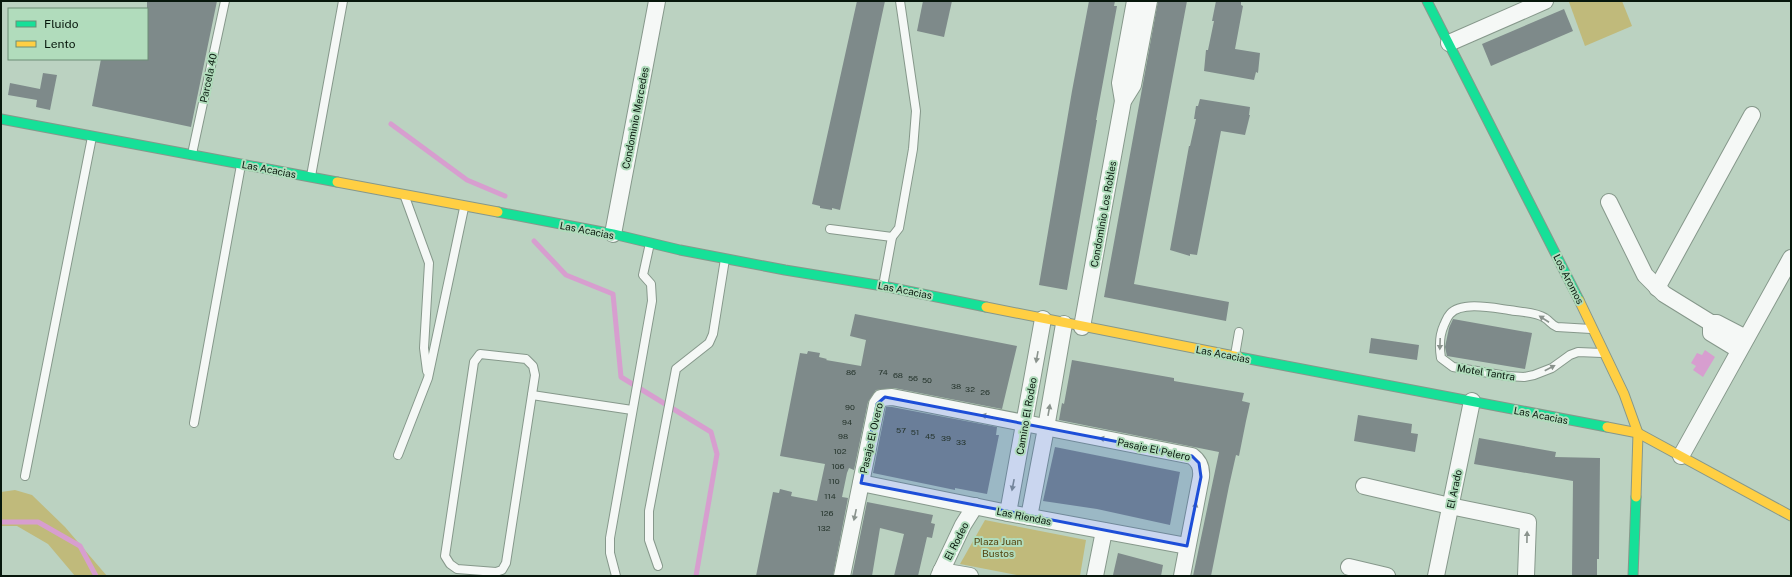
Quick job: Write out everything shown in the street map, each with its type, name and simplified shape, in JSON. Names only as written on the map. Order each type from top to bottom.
[{"type":"street","name":"Condominio Mercedes","points":[[613,234],[657,1]]},
{"type":"street","name":"Condominio Los Robles","points":[[1082,327],[1123,101],[1120,83],[1135,1]]},
{"type":"street","name":"Condominio Los Robles","points":[[1123,101],[1133,85],[1149,1]]},
{"type":"street","name":"Los Aromos","points":[[1427,1],[1594,329],[1638,433],[1633,576]]},
{"type":"street","points":[[1449,43],[1545,1]]},
{"type":"street","points":[[1657,288],[1752,115]]},
{"type":"street","name":"Las Acacias","points":[[1,119],[613,234],[725,258],[883,286],[1064,324],[1638,433],[1791,516]]},
{"type":"street","points":[[1609,202],[1645,275],[1657,288],[1711,323],[1711,333],[1743,344]]},
{"type":"street","points":[[1681,456],[1791,258]]},
{"type":"street","name":"Camino El Rodeo","points":[[1008,513],[1043,319]]},
{"type":"street","name":"Camino El Rodeo","points":[[1029,517],[1064,324]]},
{"type":"street","name":"Pasaje El Overo","points":[[842,576],[877,404],[881,398],[892,397],[1025,424]]},
{"type":"street","name":"El Arado","points":[[1436,576],[1472,402]]},
{"type":"street","points":[[1025,424],[1046,428]]},
{"type":"street","name":"Pasaje El Pelero","points":[[1046,428],[1192,456],[1197,460],[1202,470],[1188,546]]},
{"type":"street","name":"Las Riendas","points":[[861,483],[1008,513],[1188,546]]},
{"type":"street","points":[[1364,486],[1528,522],[1526,576]]},
{"type":"street","name":"El Rodeo","points":[[940,573],[963,525],[975,506]]},
{"type":"street","points":[[1095,576],[1104,531]]},
{"type":"street","points":[[1182,576],[1188,546]]},
{"type":"street","points":[[1349,567],[1387,576]]},
{"type":"street","points":[[940,573],[970,576]]},
{"type":"lane","name":"Parcela 40","points":[[192,155],[225,1]]},
{"type":"lane","points":[[311,177],[343,1]]},
{"type":"lane","points":[[883,286],[892,237],[899,228],[913,149],[916,111],[900,1]]},
{"type":"lane","points":[[25,476],[92,136]]},
{"type":"lane","points":[[194,423],[242,164]]},
{"type":"lane","points":[[405,196],[429,263],[424,348],[428,378]]},
{"type":"lane","points":[[398,455],[428,378],[464,207]]},
{"type":"lane","points":[[830,229],[892,237]]},
{"type":"lane","points":[[616,576],[610,553],[610,538],[652,301],[651,284],[643,274],[650,243]]},
{"type":"lane","points":[[658,566],[649,540],[649,511],[676,369],[709,343],[711,339],[725,258]]},
{"type":"lane","name":"Motel Tantra","points":[[1594,329],[1557,327],[1552,325],[1546,318],[1536,314],[1471,306],[1459,308],[1450,314],[1440,334],[1440,358],[1453,367],[1507,376],[1534,375],[1552,368],[1570,355],[1578,352],[1605,353]]},
{"type":"lane","points":[[1235,356],[1240,332]]},
{"type":"lane","points":[[480,354],[526,359],[534,366],[535,375],[532,395],[506,563],[502,570],[496,572],[457,569],[450,564],[445,556],[474,362],[480,354]]},
{"type":"lane","points":[[532,395],[632,410]]},
{"type":"highlighted area","points":[[885,397],[1192,456],[1199,463],[1201,477],[1187,546],[861,483],[877,404]]},
{"type":"green space","points":[[1622,1],[1632,26],[1585,46],[1569,2]]},
{"type":"green space","points":[[15,490],[32,495],[65,527],[107,576],[75,576],[48,544],[17,526],[1,526],[1,492]]},
{"type":"green space","name":"Plaza Juan Bustos","points":[[985,520],[1086,540],[1080,576],[1022,576],[960,564]]},
{"type":"shaded area","points":[[1705,350],[1715,357],[1703,377],[1693,370],[1696,366],[1691,363],[1697,353],[1702,355]]},
{"type":"building","points":[[147,1],[217,1],[191,127],[92,106],[101,60],[148,60]]},
{"type":"building","points":[[857,1],[885,1],[840,210],[832,208],[832,210],[820,208],[820,206],[812,204]]},
{"type":"building","points":[[923,1],[952,1],[944,37],[917,31]]},
{"type":"building","points":[[1089,1],[1115,1],[1114,6],[1117,6],[1067,290],[1039,285]]},
{"type":"building","points":[[1158,1],[1187,1],[1134,284],[1229,302],[1226,321],[1104,297]]},
{"type":"building","points":[[1216,1],[1241,1],[1241,5],[1243,6],[1235,49],[1260,53],[1258,73],[1256,72],[1254,80],[1204,71],[1206,50],[1208,50],[1214,21],[1212,21]]},
{"type":"building","points":[[1564,9],[1573,31],[1491,66],[1482,44]]},
{"type":"building","points":[[43,73],[57,75],[50,110],[36,107],[37,100],[8,95],[10,83],[40,89]]},
{"type":"building","points":[[1200,99],[1250,107],[1250,115],[1245,135],[1221,131],[1197,255],[1190,254],[1190,256],[1170,250],[1189,146],[1196,119],[1194,119],[1196,106],[1198,106]]},
{"type":"building","points":[[855,314],[1017,346],[1002,409],[894,388],[876,390],[868,402],[854,470],[849,468],[847,473],[842,497],[848,498],[833,576],[756,576],[773,492],[779,493],[780,489],[792,492],[791,496],[817,501],[825,464],[780,456],[800,353],[807,354],[808,351],[820,353],[819,357],[827,359],[826,360],[861,366],[866,340],[850,336]]},
{"type":"building","points":[[1453,319],[1532,333],[1525,369],[1447,356],[1445,347],[1449,328]]},
{"type":"building","points":[[1371,338],[1419,345],[1417,360],[1369,353]]},
{"type":"building","points":[[1072,360],[1174,378],[1174,381],[1244,393],[1242,401],[1250,403],[1239,456],[1236,455],[1229,486],[1211,576],[1193,576],[1219,452],[1059,420],[1062,403],[1064,404]]},
{"type":"building","points":[[886,407],[997,427],[996,435],[999,435],[987,494],[955,488],[955,490],[873,473]]},
{"type":"building","points":[[1358,415],[1412,424],[1411,433],[1418,434],[1415,452],[1354,441]]},
{"type":"building","points":[[1479,438],[1556,452],[1555,457],[1600,458],[1599,559],[1597,559],[1597,576],[1572,576],[1573,481],[1474,464]]},
{"type":"building","points":[[1055,447],[1180,472],[1170,525],[1097,509],[1043,501]]},
{"type":"building","points":[[867,502],[933,515],[931,523],[935,524],[932,538],[927,537],[918,576],[894,576],[904,534],[880,528],[872,576],[852,576]]},
{"type":"building","points":[[1118,553],[1163,565],[1161,576],[1113,575]]},
{"type":"waterway","points":[[391,124],[467,180],[505,196]]},
{"type":"waterway","points":[[534,241],[566,275],[613,294],[621,377],[711,432],[717,454],[696,576]]},
{"type":"waterway","points":[[1,522],[38,522],[80,546],[96,576]]},
{"type":"traffic: fast","points":[[1427,1],[1579,300]]},
{"type":"traffic: fast","points":[[1,119],[337,182]]},
{"type":"traffic: fast","points":[[498,212],[613,234],[680,250],[785,270],[883,286],[986,307]]},
{"type":"traffic: fast","points":[[1239,357],[1607,427]]},
{"type":"traffic: fast","points":[[1633,576],[1636,497]]},
{"type":"traffic: slow","points":[[337,182],[498,212]]},
{"type":"traffic: slow","points":[[1579,300],[1624,394],[1638,433],[1636,497]]},
{"type":"traffic: slow","points":[[986,307],[1239,357]]},
{"type":"traffic: slow","points":[[1607,427],[1638,433],[1791,516]]}]
